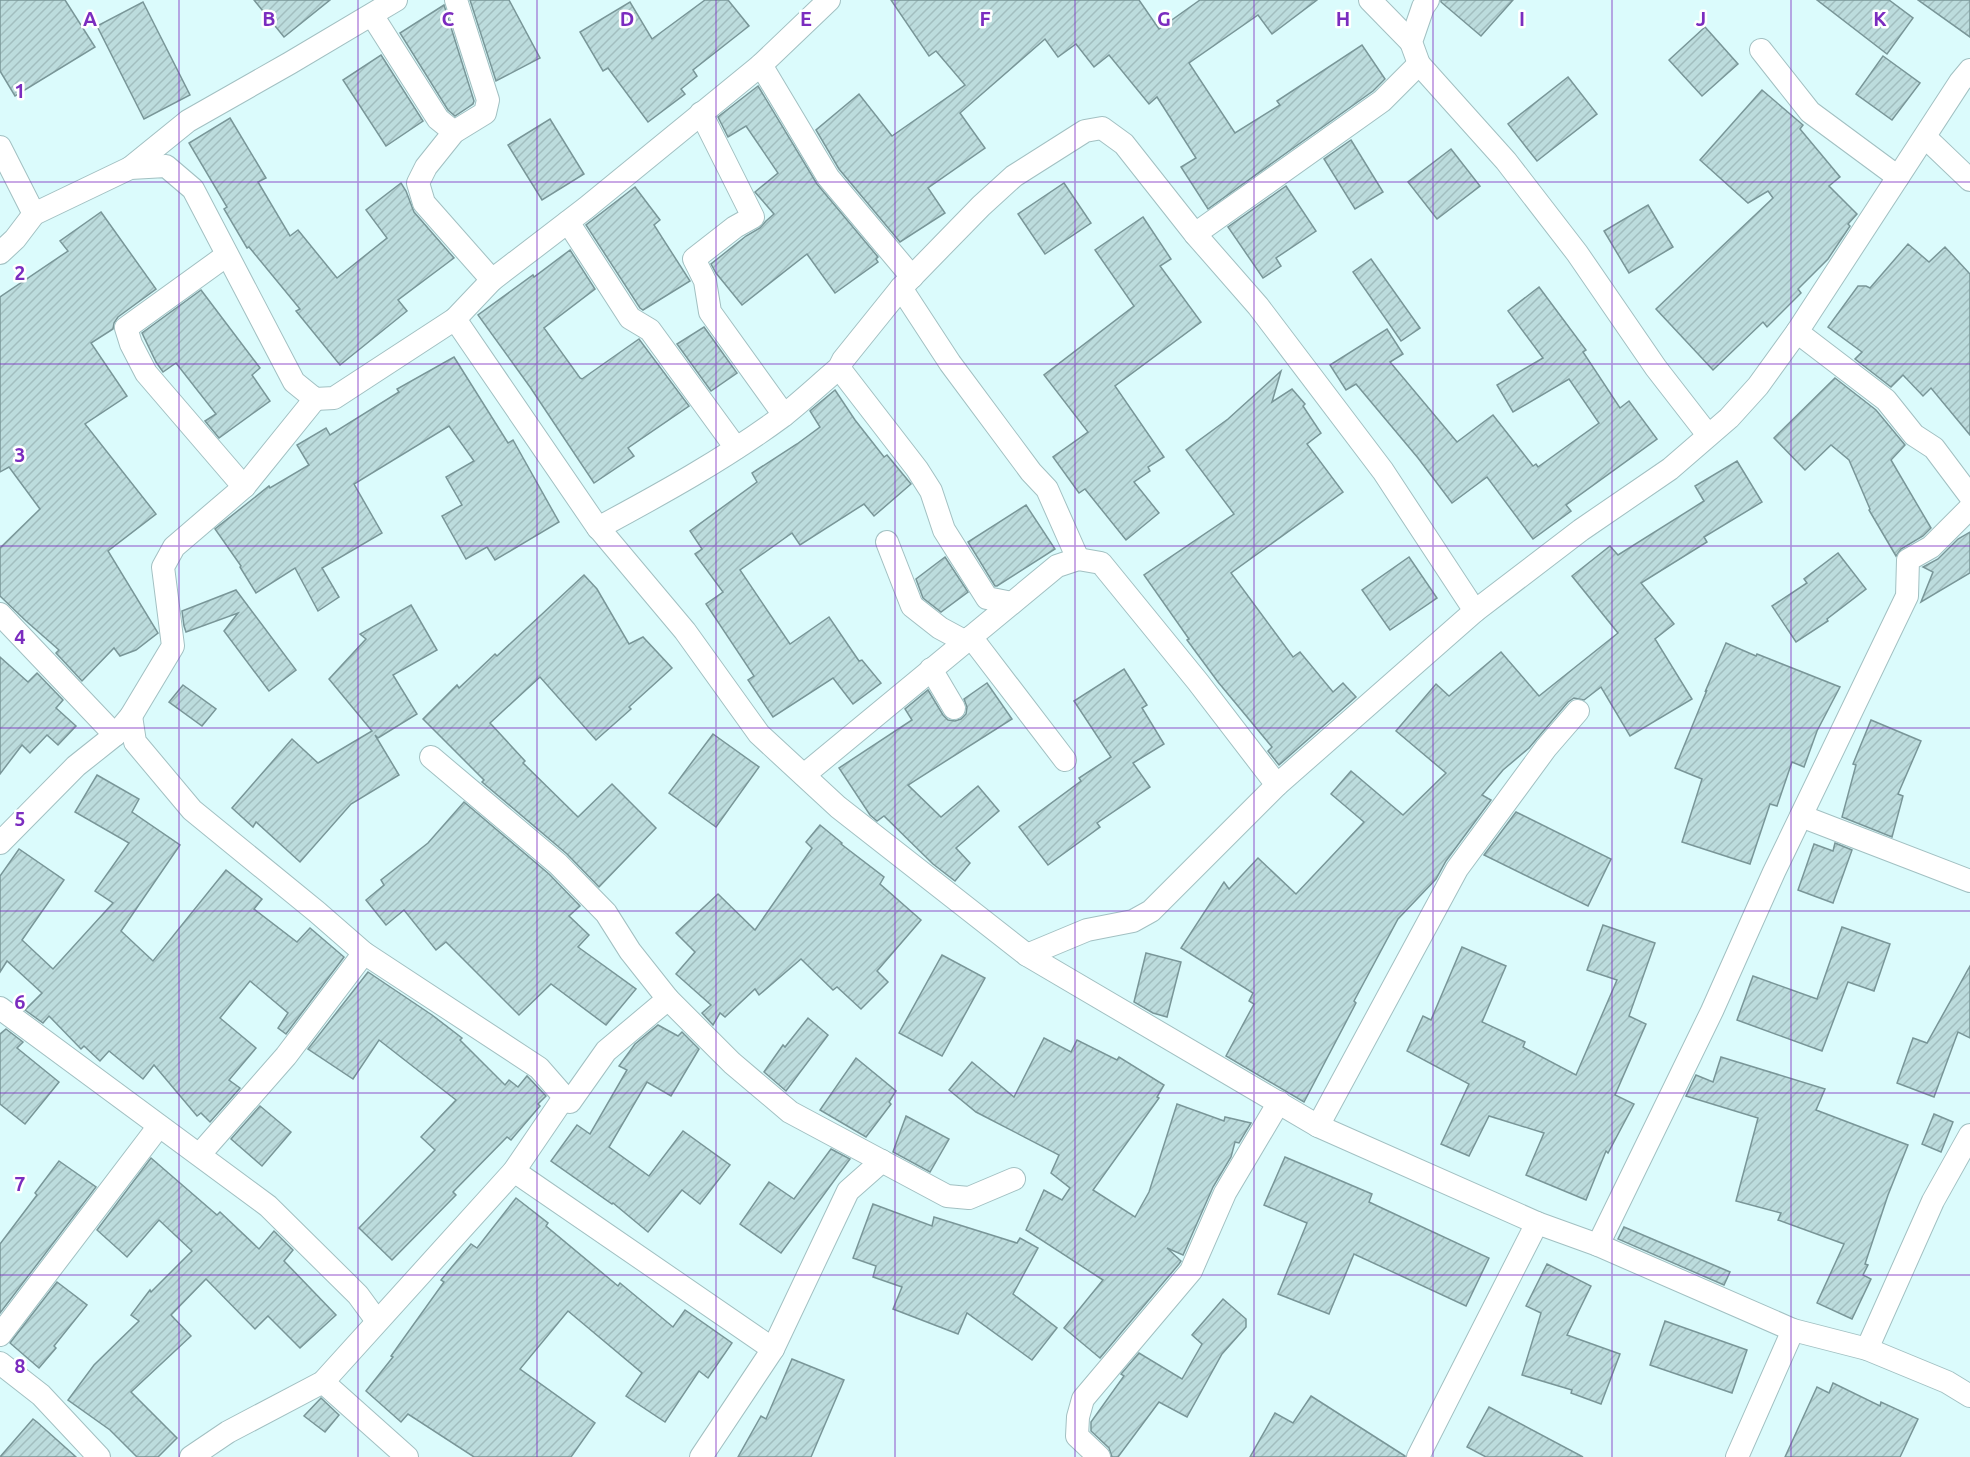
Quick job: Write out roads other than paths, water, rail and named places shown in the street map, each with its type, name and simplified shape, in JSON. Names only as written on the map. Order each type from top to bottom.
[{"type":"street","points":[[0,252],[15,239],[34,214],[130,168],[188,121],[396,0]]},
{"type":"street","points":[[456,0],[488,100],[485,113],[454,132],[426,166],[418,183],[424,203],[492,280]]},
{"type":"street","points":[[130,168],[166,166],[193,189],[294,382],[315,399],[334,398],[455,319],[492,280],[568,222],[761,65],[829,0]]},
{"type":"street","points":[[1370,0],[1411,42],[1419,64],[1506,161],[1577,253],[1662,376],[1708,435]]},
{"type":"street","points":[[1411,42],[1423,7],[1428,0]]},
{"type":"street","points":[[372,15],[438,119],[454,132]]},
{"type":"street","points":[[1761,50],[1810,112],[1898,177]]},
{"type":"street","points":[[1195,234],[1382,101],[1419,64]]},
{"type":"street","points":[[761,65],[828,177],[907,283],[950,363],[1031,472],[1047,489],[1078,559]]},
{"type":"street","points":[[1027,955],[1087,930],[1133,921],[1151,911],[1277,785],[1405,675],[1475,611],[1581,530],[1670,469],[1729,417],[1758,386],[1797,332],[1970,70]]},
{"type":"street","points":[[701,113],[753,217],[735,227],[694,259],[705,281],[710,312],[784,415]]},
{"type":"street","points":[[598,528],[660,495],[784,415],[839,368],[843,360],[907,283],[981,206],[1014,176],[1085,131],[1102,128],[1124,144],[1195,234],[1258,306],[1383,471],[1475,611]]},
{"type":"street","points":[[1925,137],[1970,180]]},
{"type":"street","points":[[0,147],[34,214]]},
{"type":"street","points":[[568,222],[630,318],[650,330],[736,448]]},
{"type":"street","points":[[227,255],[126,328],[146,373],[244,487]]},
{"type":"street","points":[[455,319],[598,528],[685,631],[759,734],[838,807],[1027,955],[1318,1126],[1537,1223],[1598,1245],[1793,1330],[1867,1349],[1947,1382],[1970,1396]]},
{"type":"street","points":[[1797,332],[1886,400],[1914,435],[1934,448],[1970,496]]},
{"type":"street","points":[[839,368],[917,469],[930,490],[944,530],[987,598],[1011,603]]},
{"type":"street","points":[[0,843],[76,766],[115,735],[131,716],[173,646],[164,567],[174,547],[244,487],[315,399]]},
{"type":"street","points":[[1598,1245],[1712,1011],[1801,816],[1907,596],[1908,560],[1931,547],[1970,508]]},
{"type":"street","points":[[887,542],[912,606],[940,628],[968,639],[1065,760]]},
{"type":"street","points":[[804,775],[1057,566],[1078,559],[1101,563],[1198,681],[1277,785]]},
{"type":"street","points":[[0,614],[115,735]]},
{"type":"street","points":[[932,669],[954,708]]},
{"type":"street","points":[[1318,1126],[1457,869],[1546,748],[1578,711]]},
{"type":"street","points":[[131,716],[135,742],[192,810],[364,953],[539,1068],[560,1092],[562,1099],[514,1171],[323,1382],[228,1432],[191,1457]]},
{"type":"street","points":[[431,757],[558,864],[606,913],[630,951],[668,999],[732,1063],[790,1112],[947,1196],[969,1198],[1014,1179]]},
{"type":"street","points":[[1801,816],[1970,881]]},
{"type":"street","points":[[200,1154],[286,1056],[364,953]]},
{"type":"street","points":[[562,1099],[570,1102],[606,1051],[668,999]]},
{"type":"street","points":[[0,1008],[268,1206],[358,1295],[377,1321]]},
{"type":"street","points":[[1099,1457],[1077,1437],[1078,1417],[1083,1399],[1191,1271],[1225,1193],[1279,1102]]},
{"type":"street","points":[[0,1335],[159,1126]]},
{"type":"street","points":[[1867,1349],[1933,1201],[1970,1135]]},
{"type":"street","points":[[700,1457],[773,1349],[848,1191],[882,1161]]},
{"type":"street","points":[[514,1171],[773,1349]]},
{"type":"street","points":[[1418,1457],[1537,1223]]},
{"type":"street","points":[[1737,1457],[1793,1330]]},
{"type":"street","points":[[0,1363],[41,1395],[99,1457]]},
{"type":"street","points":[[323,1382],[407,1457]]}]
